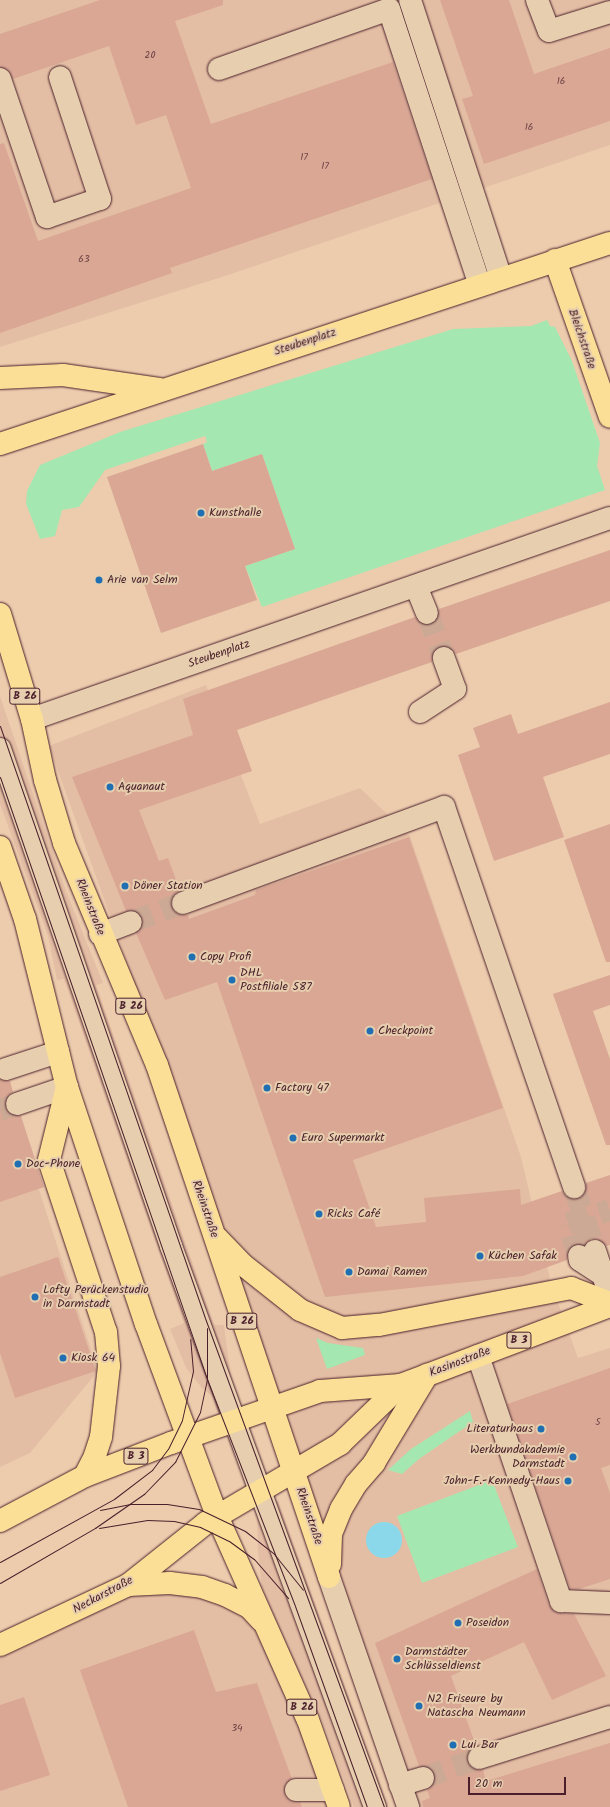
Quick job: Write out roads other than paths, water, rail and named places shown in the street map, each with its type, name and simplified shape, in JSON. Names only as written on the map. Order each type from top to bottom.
[{"type":"main road","name":"Steubenplatz","points":[[0,444],[162,389],[610,243]]},
{"type":"main road","name":"Bleichstraße","points":[[555,260],[610,417]]},
{"type":"main road","points":[[0,378],[63,375],[162,389]]},
{"type":"main road","name":"Rheinstraße","points":[[0,614],[32,719],[45,780],[64,843],[100,934],[157,1065],[329,1577]]},
{"type":"main road","name":"B 26","points":[[0,847],[25,919],[67,1087],[146,1324],[217,1516],[308,1720],[336,1799]]},
{"type":"main road","points":[[67,1087],[49,1160],[106,1332],[109,1366],[107,1398],[101,1437],[95,1456],[84,1476]]},
{"type":"main road","points":[[214,1234],[242,1264],[274,1291],[300,1310],[342,1328],[379,1325],[571,1288],[610,1305]]},
{"type":"main road","name":"Kasinostraße","points":[[273,1408],[320,1391],[401,1385],[610,1305]]},
{"type":"main road","points":[[329,1577],[331,1534],[341,1509],[356,1484],[374,1463],[427,1374]]},
{"type":"main road","name":"Kasinostraße","points":[[293,1471],[340,1444],[401,1385]]},
{"type":"main road","name":"B 3","points":[[0,1522],[84,1476],[188,1437],[273,1408]]},
{"type":"main road","name":"B 3","points":[[217,1516],[293,1471]]},
{"type":"main road","name":"Neckarstraße","points":[[0,1645],[128,1585],[217,1516]]},
{"type":"main road","points":[[128,1585],[170,1583],[202,1587],[225,1595],[249,1607],[266,1626]]},
{"type":"street","points":[[410,0],[501,278]]},
{"type":"street","points":[[537,0],[549,31],[610,12]]},
{"type":"street","points":[[219,69],[389,9],[480,285]]},
{"type":"street","points":[[0,79],[47,217],[100,199],[60,77]]},
{"type":"street","name":"Steubenplatz","points":[[32,719],[610,518]]},
{"type":"street","points":[[416,586],[427,613]]},
{"type":"street","points":[[420,712],[454,689],[444,658]]},
{"type":"street","points":[[0,749],[234,1421],[375,1807]]},
{"type":"street","points":[[182,903],[444,807],[574,1187]]},
{"type":"street","points":[[100,934],[131,922]]},
{"type":"street","points":[[6,1069],[58,1052]]},
{"type":"street","points":[[17,1104],[67,1087]]},
{"type":"street","points":[[587,1253],[603,1275],[610,1296]]},
{"type":"street","points":[[478,1356],[561,1601],[610,1603]]},
{"type":"street","name":"Rheinstraße","points":[[329,1577],[408,1807]]},
{"type":"street","points":[[480,1758],[610,1717]]},
{"type":"street","points":[[400,1785],[423,1778]]},
{"type":"street","points":[[296,1790],[336,1799]]},
{"type":"water","points":[[384,1522],[397,1527],[402,1540],[397,1553],[384,1558],[371,1553],[366,1540],[371,1527]]},
{"type":"tunnel","points":[[427,613],[444,658]]},
{"type":"tunnel","points":[[131,922],[183,903]]},
{"type":"tunnel","points":[[0,1110],[17,1104]]},
{"type":"tunnel","points":[[574,1187],[595,1251]]},
{"type":"tunnel","points":[[579,1256],[568,1224],[610,1210]]},
{"type":"tunnel","points":[[423,1778],[479,1758]]},
{"type":"tram line","points":[[0,726],[205,1318],[384,1807]]},
{"type":"tram line","points":[[0,777],[207,1379],[295,1606],[367,1807]]},
{"type":"tram line","points":[[0,1583],[95,1528],[144,1494],[175,1462],[200,1412],[207,1379],[207,1328]]},
{"type":"tram line","points":[[0,1562],[114,1499],[152,1470],[168,1449],[182,1420],[193,1371],[190,1339]]},
{"type":"tram line","points":[[100,1510],[130,1504],[167,1504],[199,1509],[245,1531],[274,1554],[303,1590]]},
{"type":"tram line","points":[[99,1528],[147,1520],[174,1521],[200,1527],[229,1541],[254,1559],[288,1598]]},
{"type":"place","name":"Kunsthalle","points":[[201,513]]},
{"type":"place","name":"Arie van Selm","points":[[99,580]]},
{"type":"place","name":"Aquanaut","points":[[110,787]]},
{"type":"place","name":"Döner Station","points":[[125,886]]},
{"type":"place","name":"Copy Profi","points":[[192,957]]},
{"type":"place","name":"DHL Postfiliale 587","points":[[232,980]]},
{"type":"place","name":"Checkpoint","points":[[370,1031]]},
{"type":"place","name":"Factory 47","points":[[267,1088]]},
{"type":"place","name":"Euro Supermarkt","points":[[293,1138]]},
{"type":"place","name":"Doc-Phone","points":[[18,1164]]},
{"type":"place","name":"Ricks Café","points":[[319,1214]]},
{"type":"place","name":"Küchen Safak","points":[[480,1256]]},
{"type":"place","name":"Damai Ramen","points":[[349,1272]]},
{"type":"place","name":"Lofty Perückenstudio in Darmstadt","points":[[35,1297]]},
{"type":"place","name":"Kiosk 64","points":[[63,1358]]},
{"type":"place","name":"Literaturhaus","points":[[541,1429]]},
{"type":"place","name":"Werkbundakademie Darmstadt","points":[[573,1457]]},
{"type":"place","name":"John-F.-Kennedy-Haus","points":[[568,1481]]},
{"type":"place","name":"Poseidon","points":[[458,1623]]},
{"type":"place","name":"Darmstädter Schlüsseldienst","points":[[397,1659]]},
{"type":"place","name":"N2 Friseure by Natascha Neumann","points":[[419,1706]]},
{"type":"place","name":"Lui Bar","points":[[453,1745]]}]
